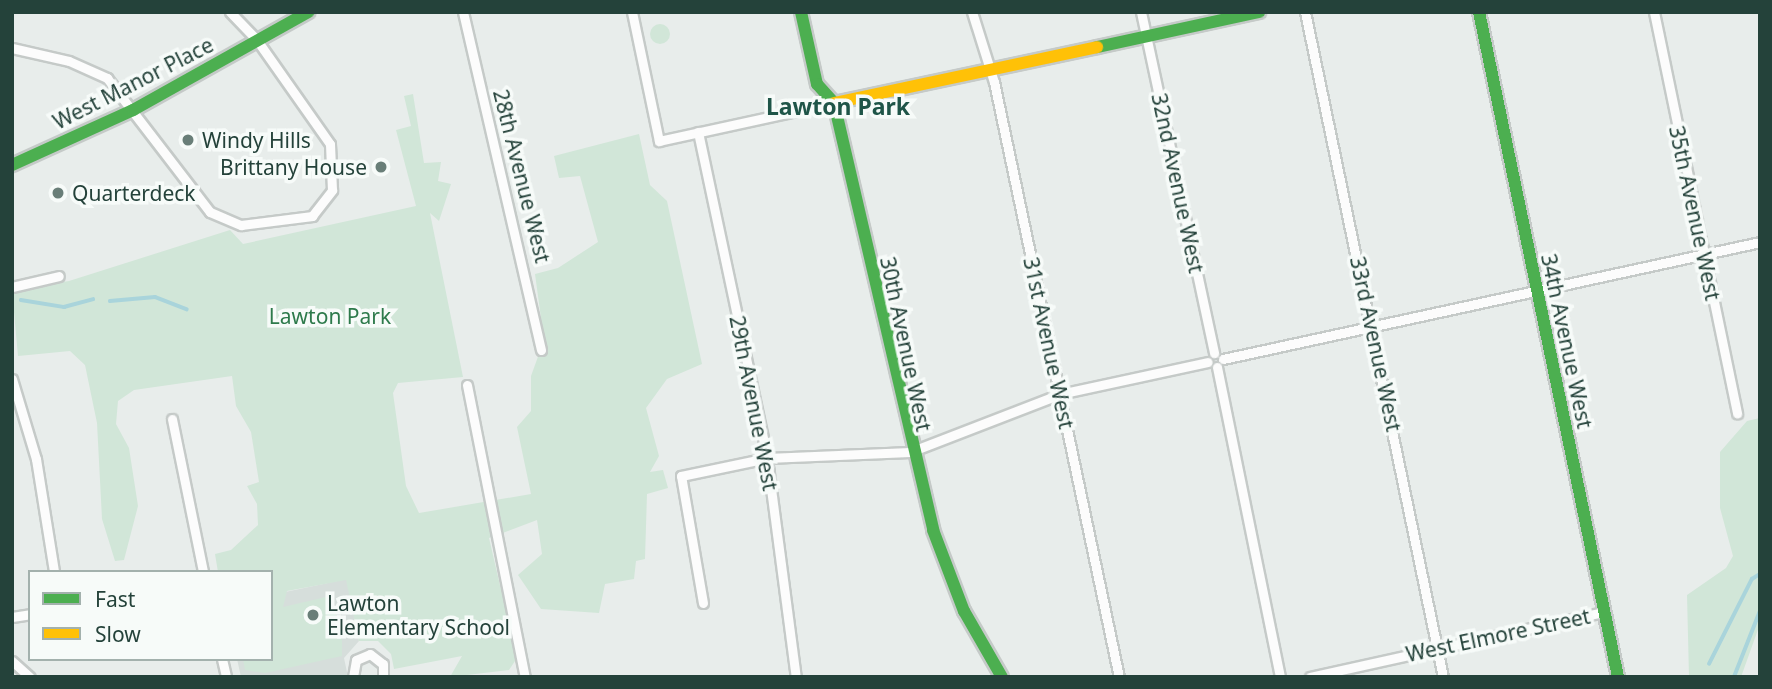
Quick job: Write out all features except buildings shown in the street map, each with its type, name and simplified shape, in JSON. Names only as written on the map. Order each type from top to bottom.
[{"type":"street","points":[[12,48],[91,68],[133,110],[210,212],[227,220],[265,226],[318,213],[332,190],[330,144],[257,40],[230,12]]},
{"type":"street","name":"West Manor Place","points":[[12,165],[133,110],[307,12]]},
{"type":"street","name":"28th Avenue West","points":[[463,12],[541,350]]},
{"type":"street","points":[[632,12],[659,141],[1259,12]]},
{"type":"street","name":"30th Avenue West","points":[[801,12],[817,84],[834,103],[910,452],[964,611],[1002,677]]},
{"type":"street","name":"31st Avenue West","points":[[972,12],[988,71],[1060,394],[1119,677]]},
{"type":"street","name":"32nd Avenue West","points":[[1141,12],[1216,360],[1280,677]]},
{"type":"street","name":"33rd Avenue West","points":[[1305,12],[1373,326],[1443,677]]},
{"type":"street","name":"34th Avenue West","points":[[1479,12],[1618,677]]},
{"type":"street","name":"35th Avenue West","points":[[1654,12],[1737,414]]},
{"type":"street","name":"29th Avenue West","points":[[698,132],[767,458],[796,677]]},
{"type":"street","points":[[703,603],[681,476],[767,458],[910,452],[1060,394],[1760,242]]},
{"type":"street","points":[[12,287],[58,276]]},
{"type":"street","points":[[12,379],[36,459],[54,570]]},
{"type":"street","points":[[467,386],[525,677]]},
{"type":"street","points":[[173,419],[203,570]]},
{"type":"street","name":"West Elmore Street","points":[[1310,677],[1603,612]]},
{"type":"street","points":[[353,677],[356,660],[370,654],[383,664],[383,677]]},
{"type":"street","points":[[12,662],[30,677]]},
{"type":"shaded area","name":"Lawton Elementary School","points":[[347,579],[359,641],[344,658],[348,677],[241,677],[237,661],[273,661],[273,595]]},
{"type":"green space","points":[[660,24],[667,27],[670,34],[667,41],[660,44],[653,41],[650,34],[653,27]]},
{"type":"green space","name":"Lawton Park","points":[[413,94],[424,163],[441,162],[438,181],[451,184],[439,221],[430,213],[463,377],[398,383],[393,393],[406,486],[419,513],[531,494],[517,427],[531,411],[531,376],[544,340],[535,274],[558,268],[598,242],[580,176],[559,178],[554,156],[639,134],[650,185],[667,201],[702,364],[667,379],[646,408],[659,456],[650,472],[663,470],[668,488],[647,494],[645,559],[636,561],[634,579],[605,584],[599,613],[541,609],[518,575],[542,554],[537,520],[489,538],[517,658],[509,670],[450,677],[462,656],[394,669],[391,654],[378,641],[359,641],[346,580],[287,591],[283,607],[326,597],[342,625],[342,656],[265,673],[245,670],[243,661],[273,661],[273,570],[218,570],[215,554],[231,550],[258,525],[257,504],[247,486],[259,482],[251,432],[236,406],[232,376],[134,390],[118,401],[116,424],[129,448],[138,506],[124,560],[115,561],[102,519],[97,423],[85,365],[70,351],[18,356],[12,290],[69,281],[230,230],[243,244],[416,206],[396,130],[411,126],[404,96]]},
{"type":"green space","points":[[1760,418],[1760,624],[1741,677],[1689,677],[1687,595],[1726,568],[1733,556],[1720,508],[1720,452],[1747,421]]},
{"type":"waterway","points":[[110,301],[155,297],[187,309]]},
{"type":"waterway","points":[[21,300],[64,307],[93,299]]},
{"type":"waterway","points":[[1709,664],[1752,579],[1760,574]]},
{"type":"waterway","points":[[1734,677],[1760,611]]},
{"type":"traffic: fast","points":[[12,165],[133,110],[308,12]]},
{"type":"traffic: fast","points":[[801,12],[817,84],[834,103],[933,530],[964,611],[1002,677]]},
{"type":"traffic: fast","points":[[1097,47],[1259,12]]},
{"type":"traffic: fast","points":[[1479,12],[1618,677]]},
{"type":"traffic: slow","points":[[834,103],[1097,47]]},
{"type":"place","name":"Windy Hills","points":[[188,140]]},
{"type":"place","name":"Brittany House","points":[[381,167]]},
{"type":"place","name":"Quarterdeck","points":[[58,193]]},
{"type":"place","name":"Lawton Elementary School","points":[[313,615]]},
{"type":"district","name":"Lawton Park","points":[[838,106]]}]
